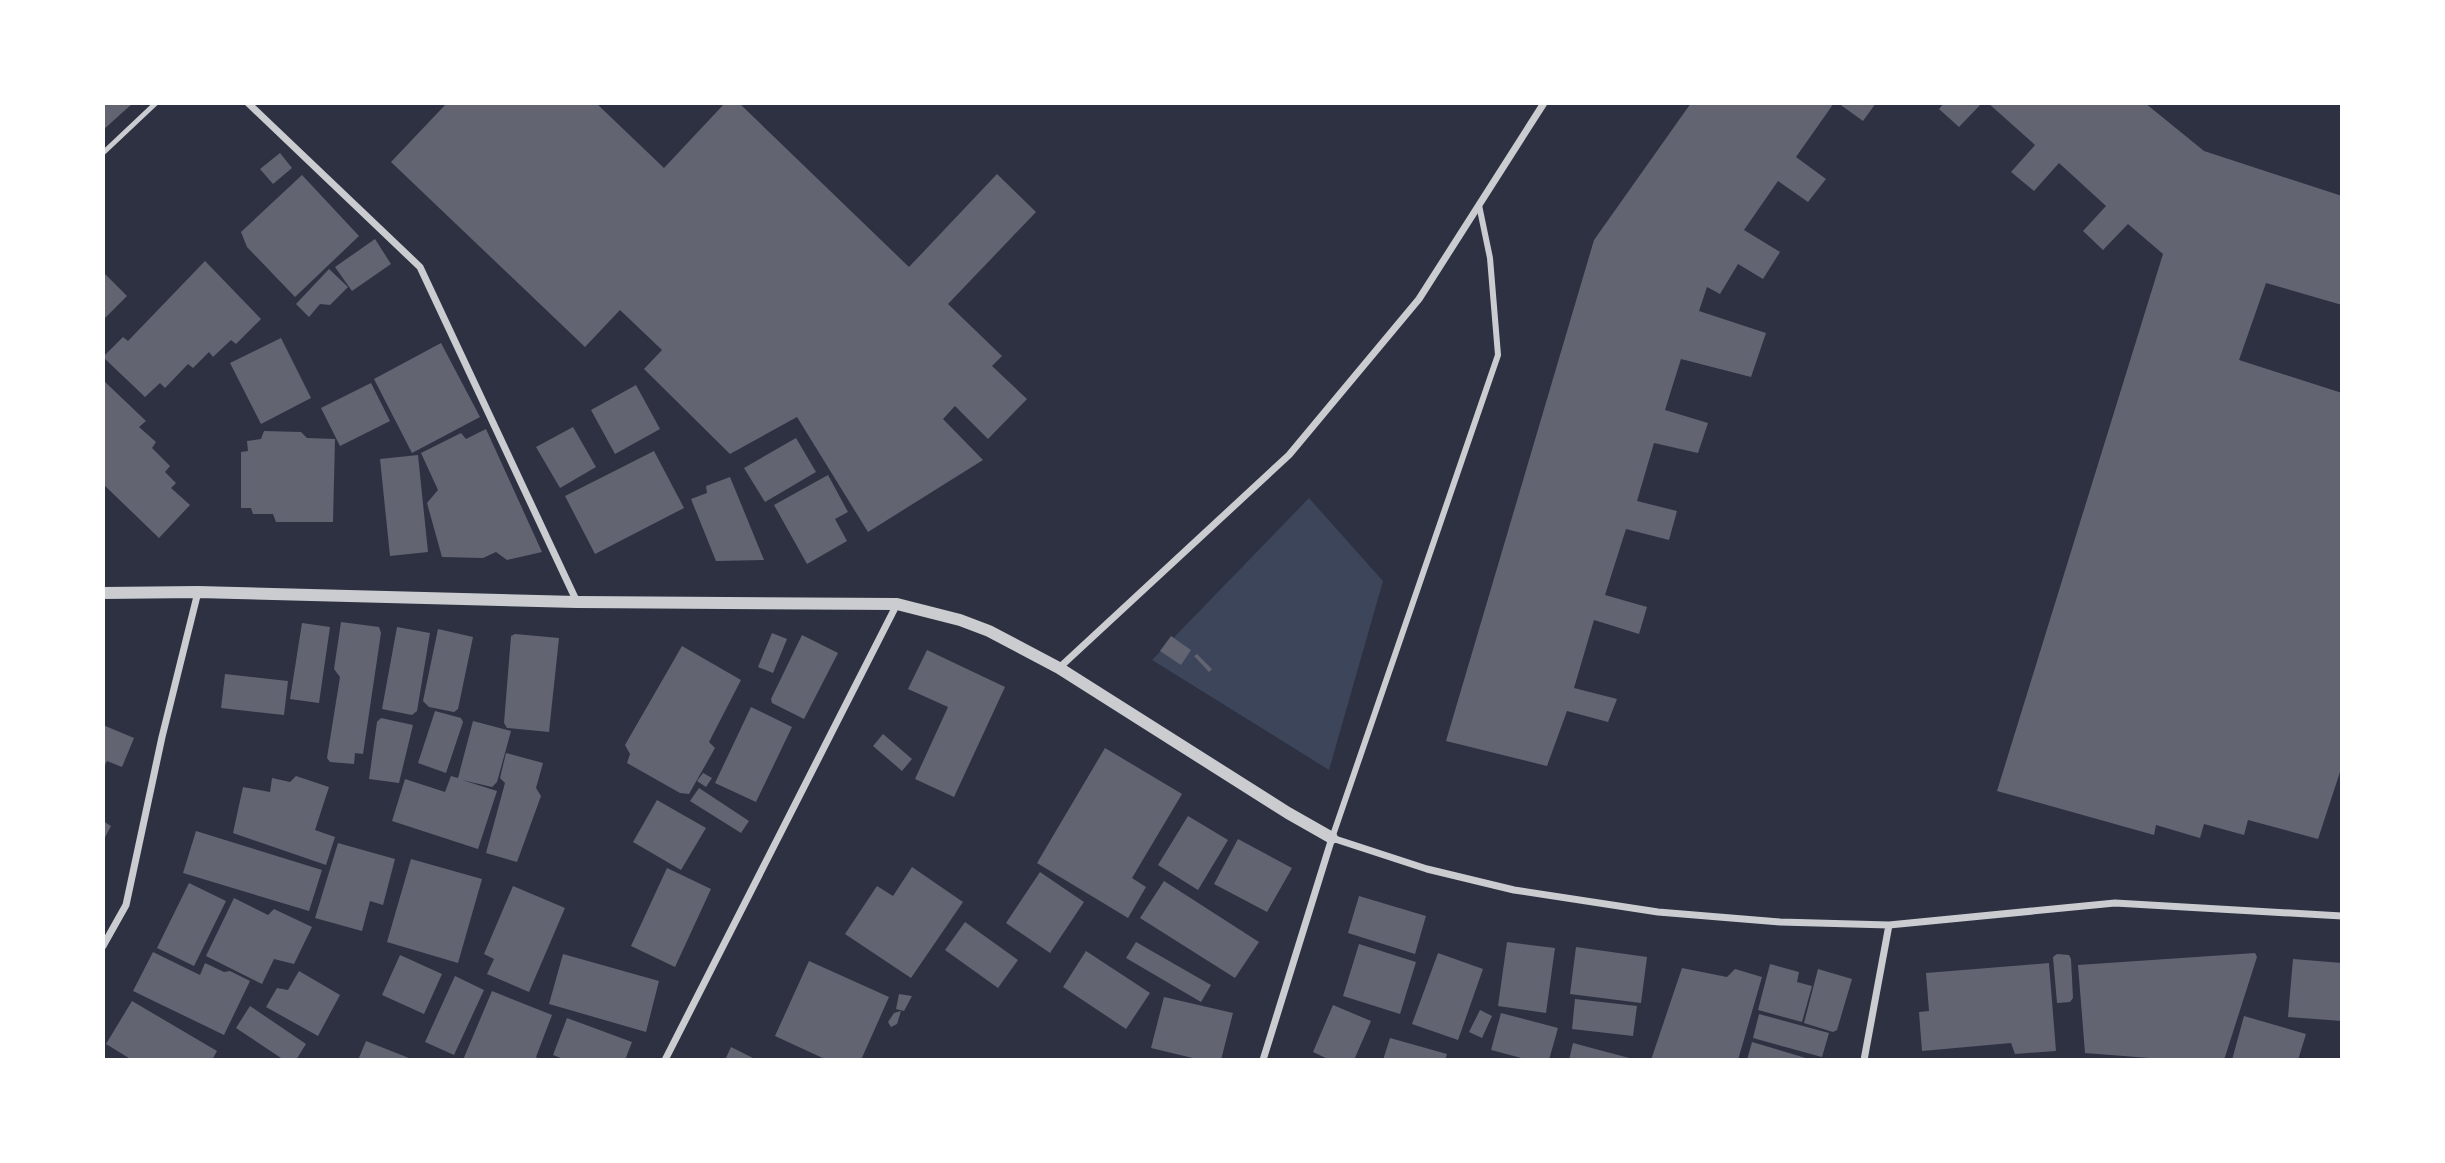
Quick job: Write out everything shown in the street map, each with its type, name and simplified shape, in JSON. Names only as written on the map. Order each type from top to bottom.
[{"type":"street","points":[[248,103],[420,267],[577,602]]},
{"type":"street","points":[[1059,667],[1289,455],[1419,299],[1544,103]]},
{"type":"street","points":[[1263,1060],[1332,838],[1498,355],[1489,258],[1479,205]]},
{"type":"street","points":[[103,946],[126,905],[162,737],[198,592]]},
{"type":"street","points":[[103,593],[198,592],[577,602],[897,604],[960,620],[989,631],[1059,667],[1332,838],[1427,869],[1514,890],[1658,912],[1780,922],[1889,925],[2115,903],[2342,916]]},
{"type":"street","points":[[665,1060],[897,604]]},
{"type":"street","points":[[1864,1060],[1889,925]]},
{"type":"lane","points":[[103,153],[156,103]]},
{"type":"shaded area","points":[[1309,498],[1383,581],[1329,770],[1152,660]]},
{"type":"building","points":[[103,103],[133,103],[103,130]]},
{"type":"building","points":[[447,103],[596,103],[664,168],[725,103],[739,103],[909,267],[997,174],[1036,212],[948,304],[1002,356],[992,366],[1027,399],[988,439],[955,406],[943,419],[983,460],[868,532],[797,417],[730,454],[644,369],[662,350],[620,310],[585,347],[391,162]]},
{"type":"building","points":[[1691,103],[1834,103],[1796,157],[1826,179],[1808,202],[1778,181],[1744,230],[1780,252],[1763,279],[1738,264],[1720,294],[1707,287],[1699,311],[1766,333],[1751,377],[1681,359],[1665,410],[1708,423],[1698,453],[1654,443],[1637,501],[1677,511],[1669,540],[1626,529],[1605,595],[1647,607],[1639,634],[1594,620],[1574,688],[1617,699],[1608,722],[1567,711],[1547,766],[1446,741],[1594,240]]},
{"type":"building","points":[[1838,103],[1876,103],[1863,121]]},
{"type":"building","points":[[1944,103],[1982,103],[1959,127],[1939,109]]},
{"type":"building","points":[[1988,103],[2145,103],[2204,151],[2342,196],[2342,305],[2266,283],[2239,360],[2342,393],[2342,766],[2318,839],[2248,820],[2244,835],[2204,824],[2200,838],[2156,825],[2154,835],[1997,791],[2163,254],[2128,224],[2103,250],[2083,231],[2106,206],[2059,163],[2034,191],[2011,172],[2035,145]]},
{"type":"building","points":[[280,153],[292,168],[273,184],[260,169]]},
{"type":"building","points":[[302,175],[359,236],[295,297],[247,247],[241,232]]},
{"type":"building","points":[[375,239],[391,264],[352,291],[335,267]]},
{"type":"building","points":[[205,261],[261,319],[236,344],[231,340],[213,357],[209,352],[193,368],[188,364],[165,388],[160,383],[145,397],[103,357],[123,337],[128,341]]},
{"type":"building","points":[[329,269],[348,287],[330,305],[320,304],[309,317],[296,304]]},
{"type":"building","points":[[103,272],[127,296],[103,320]]},
{"type":"building","points":[[281,338],[311,398],[261,424],[230,363]]},
{"type":"building","points":[[441,343],[480,417],[412,453],[374,379]]},
{"type":"building","points":[[103,380],[146,421],[139,427],[156,442],[152,448],[170,466],[165,472],[176,483],[171,488],[190,505],[159,538],[103,484]]},
{"type":"building","points":[[371,383],[390,421],[340,446],[321,408]]},
{"type":"building","points":[[636,385],[660,429],[615,454],[591,410]]},
{"type":"building","points":[[573,427],[596,467],[560,488],[536,447]]},
{"type":"building","points":[[486,429],[542,552],[507,560],[496,552],[483,558],[442,557],[427,503],[438,490],[421,453],[461,433],[466,439]]},
{"type":"building","points":[[264,431],[301,432],[307,438],[335,439],[333,522],[276,522],[273,514],[253,514],[251,508],[241,508],[241,452],[248,451],[247,441],[261,439]]},
{"type":"building","points":[[796,438],[816,472],[765,502],[744,468]]},
{"type":"building","points":[[654,451],[684,508],[595,554],[565,496]]},
{"type":"building","points":[[418,455],[428,552],[390,556],[380,459]]},
{"type":"building","points":[[828,475],[848,512],[835,519],[847,541],[807,564],[774,505]]},
{"type":"building","points":[[730,477],[764,560],[716,561],[691,499],[707,493],[706,486]]},
{"type":"building","points":[[341,622],[379,627],[381,633],[363,754],[355,753],[354,764],[330,762],[327,758],[340,677],[334,669]]},
{"type":"building","points":[[302,623],[330,627],[319,703],[290,699]]},
{"type":"building","points":[[397,627],[430,633],[417,711],[412,715],[382,709]]},
{"type":"building","points":[[438,629],[473,637],[458,709],[454,712],[429,707],[423,701]]},
{"type":"building","points":[[772,633],[787,639],[773,673],[758,667]]},
{"type":"building","points":[[515,634],[559,638],[549,732],[507,728],[504,723],[511,636]]},
{"type":"building","points":[[802,635],[838,653],[804,719],[772,703],[771,699]]},
{"type":"building","points":[[1171,636],[1191,650],[1181,665],[1160,651]]},
{"type":"building","points":[[682,646],[741,680],[709,742],[715,748],[689,794],[680,793],[627,763],[630,754],[625,745]]},
{"type":"building","points":[[927,650],[1005,687],[954,797],[915,779],[948,707],[908,689]]},
{"type":"building","points":[[1197,654],[1212,669],[1209,672],[1194,656]]},
{"type":"building","points":[[225,674],[288,681],[284,715],[221,708]]},
{"type":"building","points":[[751,707],[792,727],[756,802],[715,783]]},
{"type":"building","points":[[435,711],[461,718],[463,722],[446,773],[418,763]]},
{"type":"building","points":[[381,718],[413,725],[399,783],[369,779],[377,722]]},
{"type":"building","points":[[473,721],[511,731],[497,782],[492,787],[462,780],[497,791],[478,849],[392,821],[405,779],[445,792],[451,776],[458,778]]},
{"type":"building","points":[[103,725],[134,738],[122,767],[107,761],[103,769]]},
{"type":"building","points":[[883,734],[912,759],[902,771],[873,746]]},
{"type":"building","points":[[1105,748],[1182,794],[1132,878],[1146,887],[1128,918],[1037,863]]},
{"type":"building","points":[[506,753],[543,763],[536,788],[541,796],[517,862],[486,853],[505,783],[500,778]]},
{"type":"building","points":[[703,773],[712,778],[706,787],[697,781]]},
{"type":"building","points":[[296,776],[329,787],[315,830],[335,837],[326,865],[233,833],[243,787],[270,792],[272,778],[290,782]]},
{"type":"building","points":[[699,788],[749,821],[741,833],[690,801]]},
{"type":"building","points":[[657,800],[706,828],[681,870],[633,842]]},
{"type":"building","points":[[1188,816],[1228,840],[1198,890],[1158,865]]},
{"type":"building","points":[[103,821],[111,826],[103,841]]},
{"type":"building","points":[[196,831],[322,870],[309,911],[183,873]]},
{"type":"building","points":[[1238,839],[1292,868],[1267,912],[1214,884]]},
{"type":"building","points":[[338,843],[395,859],[383,905],[370,901],[362,931],[315,918]]},
{"type":"building","points":[[411,859],[482,879],[458,963],[387,942]]},
{"type":"building","points":[[912,867],[963,902],[911,978],[845,934],[877,886],[893,896]]},
{"type":"building","points":[[667,868],[711,889],[675,967],[631,946]]},
{"type":"building","points":[[1040,872],[1084,902],[1050,953],[1006,923]]},
{"type":"building","points":[[1164,881],[1259,942],[1235,978],[1140,918]]},
{"type":"building","points":[[189,883],[226,901],[194,966],[157,948]]},
{"type":"building","points":[[513,886],[565,908],[529,992],[487,974],[494,959],[484,954]]},
{"type":"building","points":[[1359,896],[1426,916],[1415,954],[1348,933]]},
{"type":"building","points":[[234,898],[268,915],[274,909],[312,927],[294,964],[274,959],[262,984],[206,956]]},
{"type":"building","points":[[965,922],[1018,960],[998,988],[945,950]]},
{"type":"building","points":[[1136,942],[1211,985],[1201,1002],[1126,958]]},
{"type":"building","points":[[1507,942],[1555,948],[1546,1013],[1498,1006]]},
{"type":"building","points":[[1359,944],[1416,962],[1400,1014],[1343,996]]},
{"type":"building","points":[[1576,947],[1647,957],[1641,1003],[1570,994]]},
{"type":"building","points":[[1086,951],[1150,993],[1126,1029],[1063,987]]},
{"type":"building","points":[[153,952],[200,975],[205,963],[250,981],[224,1035],[133,991]]},
{"type":"building","points":[[1438,953],[1483,969],[1458,1040],[1412,1024]]},
{"type":"building","points":[[2255,953],[2257,957],[2224,1060],[2175,1060],[2085,1053],[2078,965]]},
{"type":"building","points":[[563,954],[659,981],[646,1032],[549,1004]]},
{"type":"building","points":[[2057,954],[2069,955],[2071,959],[2073,998],[2070,1002],[2057,1003],[2053,957]]},
{"type":"building","points":[[400,955],[442,974],[424,1014],[382,995]]},
{"type":"building","points":[[2293,959],[2342,963],[2342,1021],[2288,1017]]},
{"type":"building","points":[[809,961],[889,997],[861,1060],[827,1060],[775,1036]]},
{"type":"building","points":[[2049,963],[2056,1051],[2015,1054],[2011,1043],[1922,1051],[1919,1012],[1929,1011],[1926,973]]},
{"type":"building","points":[[1770,964],[1799,972],[1797,982],[1812,986],[1802,1022],[1758,1010]]},
{"type":"building","points":[[1682,968],[1727,977],[1735,969],[1762,977],[1738,1060],[1651,1060]]},
{"type":"building","points":[[1818,969],[1852,979],[1837,1030],[1833,1032],[1804,1023]]},
{"type":"building","points":[[299,971],[340,995],[318,1036],[266,1007],[277,988],[288,990]]},
{"type":"building","points":[[455,976],[484,990],[454,1055],[425,1042]]},
{"type":"building","points":[[492,991],[552,1015],[536,1057],[541,1060],[463,1060]]},
{"type":"building","points":[[899,994],[912,996],[904,1011],[896,1009]]},
{"type":"building","points":[[1164,997],[1233,1013],[1221,1060],[1201,1060],[1151,1048]]},
{"type":"building","points":[[1575,999],[1637,1006],[1633,1036],[1572,1029]]},
{"type":"building","points":[[132,1001],[217,1051],[212,1060],[132,1060],[106,1044]]},
{"type":"building","points":[[1333,1005],[1371,1021],[1354,1060],[1330,1060],[1313,1052]]},
{"type":"building","points":[[250,1006],[306,1044],[296,1060],[284,1060],[236,1028]]},
{"type":"building","points":[[1480,1010],[1492,1016],[1482,1038],[1469,1032]]},
{"type":"building","points":[[901,1011],[897,1024],[891,1027],[888,1022],[894,1013]]},
{"type":"building","points":[[1501,1013],[1558,1028],[1549,1060],[1529,1060],[1491,1050]]},
{"type":"building","points":[[1759,1014],[1829,1033],[1822,1057],[1753,1038]]},
{"type":"building","points":[[2244,1016],[2306,1034],[2298,1060],[2232,1060]]},
{"type":"building","points":[[567,1018],[632,1042],[625,1060],[566,1060],[553,1055]]},
{"type":"building","points":[[1390,1038],[1447,1054],[1445,1060],[1383,1060]]},
{"type":"building","points":[[366,1041],[414,1060],[358,1060]]},
{"type":"building","points":[[1752,1042],[1809,1059],[1809,1060],[1747,1060]]},
{"type":"building","points":[[1573,1043],[1633,1059],[1633,1060],[1569,1060]]},
{"type":"building","points":[[731,1047],[757,1060],[725,1060]]}]
